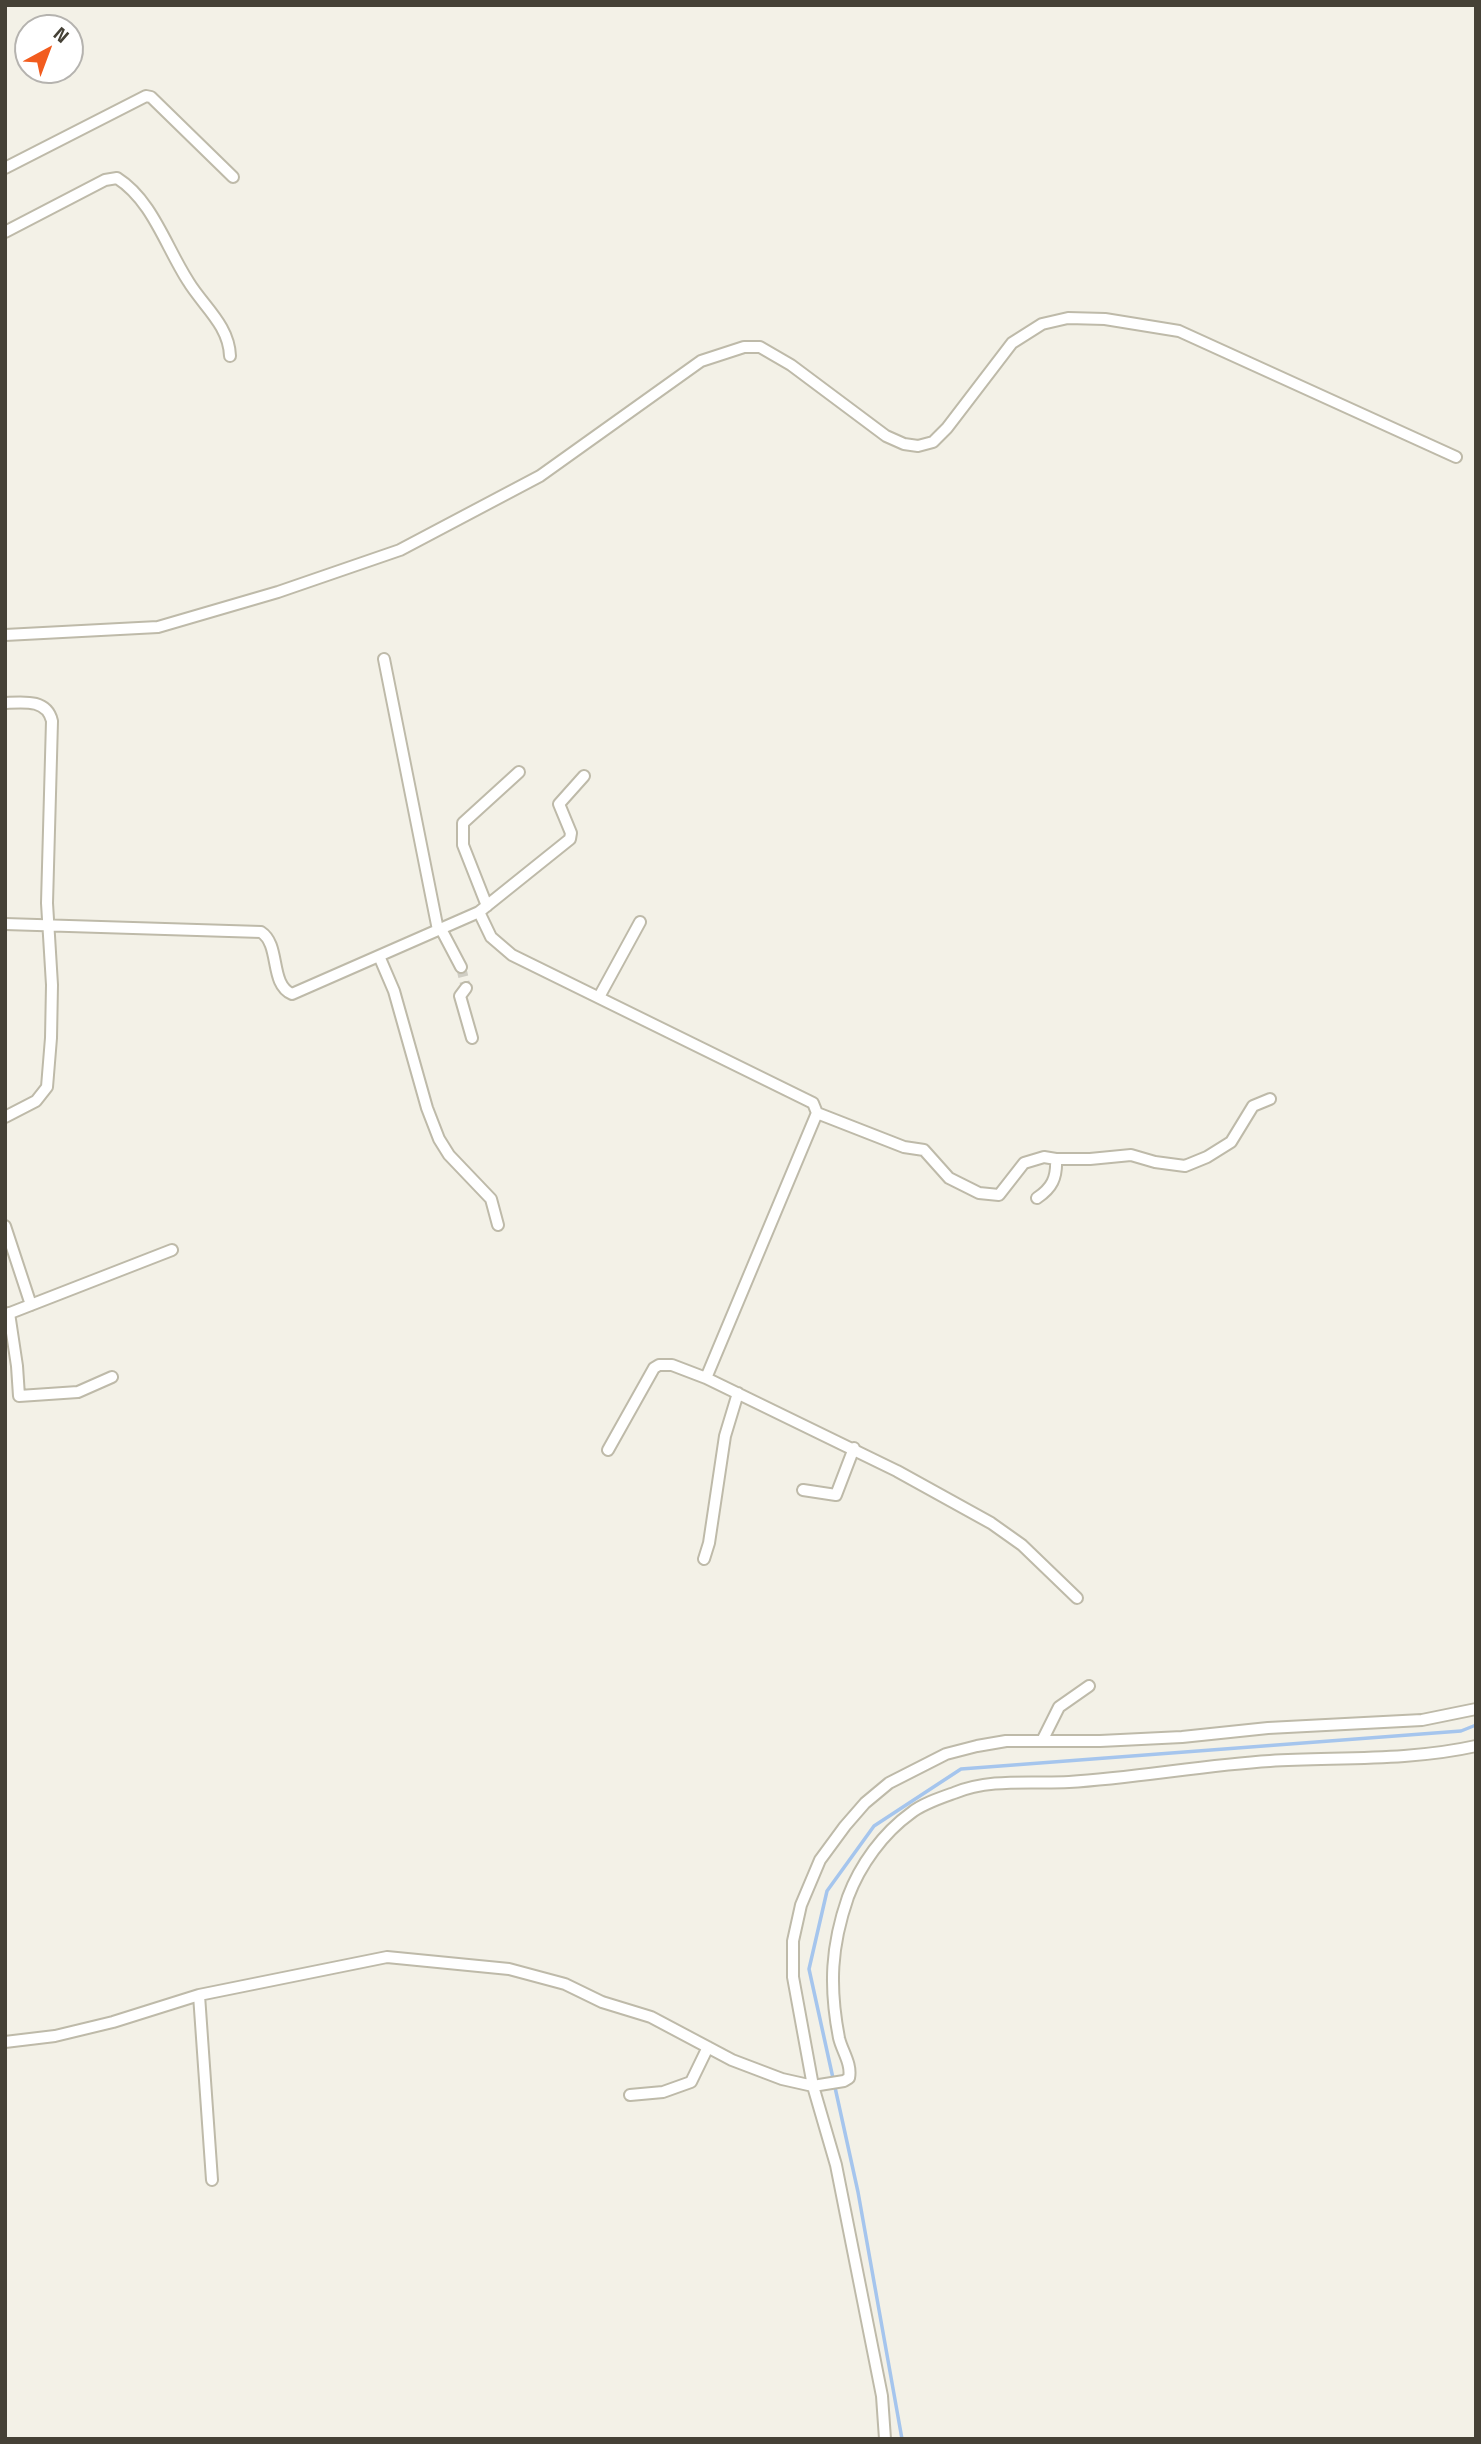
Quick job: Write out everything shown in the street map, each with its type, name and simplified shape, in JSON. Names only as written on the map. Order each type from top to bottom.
[{"type":"street","points":[[5,167],[146,96],[151,97],[233,177]]},
{"type":"street","points":[[5,232],[105,180],[117,178],[130,186],[154,221],[188,283],[220,326],[230,344],[230,356]]},
{"type":"street","points":[[5,635],[158,627],[278,592],[400,551],[540,476],[701,360],[744,347],[760,347],[791,365],[886,436],[904,444],[918,446],[933,442],[947,428],[1012,343],[1042,324],[1068,318],[1105,319],[1179,331],[1456,457]]},
{"type":"street","points":[[384,659],[439,930],[460,967]]},
{"type":"street","points":[[5,703],[38,704],[47,709],[52,721],[48,832],[51,1038],[47,1087],[36,1101],[5,1117]]},
{"type":"street","points":[[519,772],[463,823],[463,845],[491,937],[512,955],[813,1103],[817,1113],[706,1378]]},
{"type":"street","points":[[5,924],[261,932],[270,941],[282,986],[292,994],[483,909],[570,839],[559,804],[584,776]]},
{"type":"street","points":[[599,996],[640,922]]},
{"type":"street","points":[[379,956],[394,991],[427,1108],[439,1139],[449,1155],[491,1199],[498,1225]]},
{"type":"street","points":[[466,988],[460,996],[472,1038]]},
{"type":"street","points":[[817,1113],[904,1147],[924,1150],[949,1178],[979,1192],[999,1195],[1024,1163],[1044,1157],[1056,1159],[1131,1155],[1185,1166],[1207,1157],[1231,1142],[1253,1107],[1270,1099]]},
{"type":"street","points":[[1037,1198],[1053,1183],[1056,1159]]},
{"type":"street","points":[[5,1226],[31,1305]]},
{"type":"street","points":[[112,1377],[78,1392],[19,1395],[17,1366],[7,1314],[172,1250]]},
{"type":"street","points":[[608,1450],[654,1368],[659,1365],[672,1365],[706,1378],[854,1448],[991,1523],[1022,1545],[1077,1598]]},
{"type":"street","points":[[704,1559],[709,1543],[725,1436],[738,1393]]},
{"type":"street","points":[[803,1490],[836,1495],[854,1448]]},
{"type":"street","points":[[1042,1741],[1059,1707],[1089,1686]]},
{"type":"street","points":[[886,2439],[882,2396],[836,2165],[793,1977],[793,1941],[801,1905],[820,1860],[865,1803],[889,1783],[946,1754],[1006,1741],[1182,1737],[1268,1728],[1422,1720],[1476,1709]]},
{"type":"street","points":[[5,2042],[55,2036],[114,2022],[199,1995],[387,1957],[509,1969],[565,1984],[602,2002],[651,2017],[732,2060],[782,2079],[818,2085],[844,2081],[849,2078],[850,2070],[840,2040],[832,1970],[837,1935],[849,1895],[860,1871],[875,1847],[911,1812],[955,1792],[996,1782],[1069,1782],[1269,1761],[1350,1759],[1476,1746]]},
{"type":"street","points":[[199,1995],[212,2180]]},
{"type":"street","points":[[630,2095],[663,2092],[691,2082],[708,2047]]},
{"type":"waterway","points":[[902,2439],[858,2192],[809,1969],[827,1891],[874,1826],[961,1769],[1461,1731],[1476,1725]]},
{"type":"tunnel","points":[[461,967],[466,988]]}]
